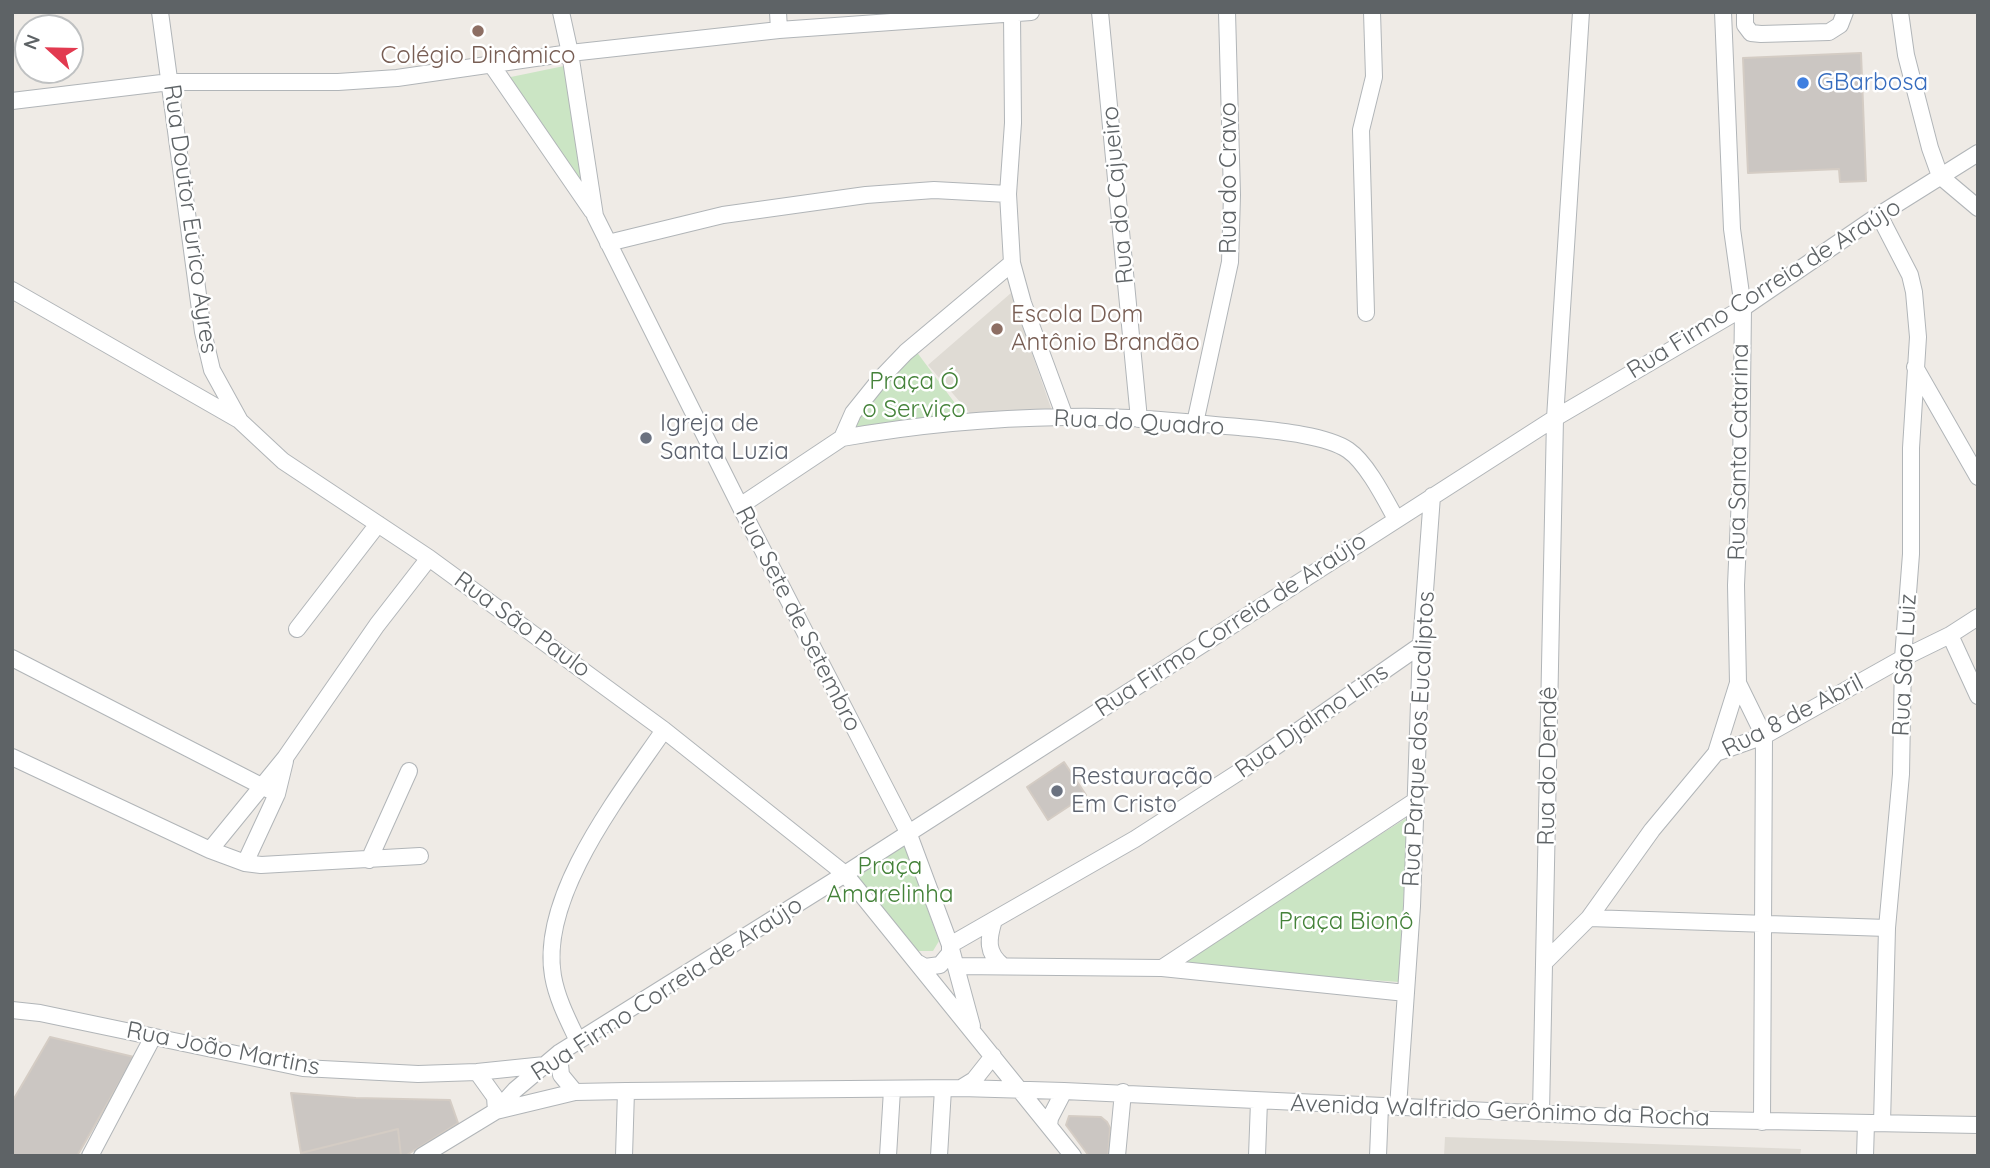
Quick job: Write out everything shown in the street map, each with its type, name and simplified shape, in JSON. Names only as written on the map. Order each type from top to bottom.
[{"type":"street","name":"Rua Doutor Eurico Ayres","points":[[160,12],[203,332],[212,370],[239,420]]},
{"type":"street","name":"Rua Sete de Setembro","points":[[561,12],[570,53],[595,216]]},
{"type":"street","points":[[778,12],[779,30]]},
{"type":"street","points":[[12,101],[170,82],[338,82],[397,78],[570,53],[892,17],[1031,12]]},
{"type":"street","name":"Rua do Cajueiro","points":[[1100,12],[1139,419]]},
{"type":"street","name":"Rua do Cravo","points":[[1195,424],[1230,262],[1232,195],[1227,12]]},
{"type":"street","points":[[1366,313],[1361,130],[1374,77],[1372,12]]},
{"type":"street","name":"Rua do Dendê","points":[[1541,1113],[1555,418],[1581,12]]},
{"type":"street","name":"Rua Santa Catarina","points":[[1716,753],[1738,683],[1736,585],[1741,474],[1743,308],[1732,229],[1724,12]]},
{"type":"street","points":[[1745,12],[1745,25],[1751,33],[1761,34],[1829,32],[1840,25],[1845,12]]},
{"type":"street","points":[[1900,12],[1906,55],[1940,176],[1978,208]]},
{"type":"street","points":[[1003,13],[1013,123],[1009,194],[1013,263],[1023,303],[1065,417]]},
{"type":"street","name":"Rua Sete de Setembro","points":[[491,64],[595,216],[908,832],[950,945],[973,1032]]},
{"type":"street","name":"Rua Firmo Correia de Araújo","points":[[496,1111],[514,1090],[559,1053],[845,874],[1555,418],[1743,308],[1879,215],[1978,153]]},
{"type":"street","points":[[608,243],[723,215],[866,195],[933,190],[1009,194]]},
{"type":"street","name":"Rua São Luiz","points":[[1865,1156],[1874,1123],[1886,928],[1901,774],[1903,657],[1911,554],[1911,448],[1918,337],[1910,275],[1879,215]]},
{"type":"street","points":[[740,506],[842,438],[853,413],[906,352],[1013,263]]},
{"type":"street","name":"Rua São Paulo","points":[[12,290],[239,420],[283,461],[429,558],[664,730],[845,874],[1073,1156]]},
{"type":"street","points":[[1915,367],[1978,477]]},
{"type":"street","name":"Rua do Quadro","points":[[842,438],[914,426],[1065,417],[1139,419],[1280,431],[1332,442],[1349,450],[1377,484],[1396,519]]},
{"type":"street","name":"Rua Parque dos Eucaliptos","points":[[1398,1107],[1412,906],[1421,645],[1432,496]]},
{"type":"street","points":[[297,629],[378,524]]},
{"type":"street","points":[[210,850],[285,758],[377,625],[429,558]]},
{"type":"street","name":"Rua 8 de Abril","points":[[1544,963],[1589,918],[1652,830],[1716,753],[1764,736],[1903,657],[1950,635],[1978,617]]},
{"type":"street","points":[[1950,635],[1978,696]]},
{"type":"street","name":"Rua Djalmo Lins","points":[[918,963],[925,967],[940,965],[950,953],[950,945],[1135,839],[1239,772],[1421,645]]},
{"type":"street","points":[[12,658],[277,794]]},
{"type":"street","name":"Rua Santa Catarina","points":[[1738,683],[1764,736],[1762,1122]]},
{"type":"street","points":[[578,1041],[562,1008],[552,975],[552,937],[561,903],[608,811],[664,730]]},
{"type":"street","points":[[12,757],[210,850],[244,863],[261,865],[420,856]]},
{"type":"street","points":[[244,863],[277,794],[285,758]]},
{"type":"street","points":[[369,860],[409,771]]},
{"type":"street","points":[[1162,968],[1415,801]]},
{"type":"street","points":[[1589,918],[1886,928]]},
{"type":"street","points":[[994,920],[988,939],[990,952],[1003,966]]},
{"type":"street","points":[[956,966],[1162,968],[1406,993]]},
{"type":"street","name":"Rua João Martins","points":[[12,1010],[40,1013],[303,1068],[418,1074],[477,1072],[545,1065]]},
{"type":"street","points":[[90,1156],[153,1037]]},
{"type":"street","points":[[559,1053],[561,1075],[575,1092]]},
{"type":"street","points":[[961,1088],[974,1080],[993,1056]]},
{"type":"street","points":[[477,1072],[495,1097],[496,1111]]},
{"type":"street","points":[[939,1156],[943,1088]]},
{"type":"street","name":"Rua Firmo Correia de Araújo","points":[[422,1156],[496,1111],[575,1092],[943,1088],[1022,1090]]},
{"type":"street","points":[[888,1156],[892,1090]]},
{"type":"street","name":"Avenida Walfrido Gerônimo da Rocha","points":[[1022,1090],[1123,1092],[1380,1107],[1762,1122],[1978,1125]]},
{"type":"street","points":[[624,1156],[626,1091]]},
{"type":"street","points":[[1049,1126],[1063,1091]]},
{"type":"street","points":[[1117,1156],[1123,1092]]},
{"type":"street","points":[[1257,1156],[1259,1101]]},
{"type":"street","points":[[1378,1156],[1380,1107]]},
{"type":"shaded area","name":"Escola Dom Antônio Brandão","points":[[1011,293],[1052,411],[974,418],[928,365]]},
{"type":"shaded area","points":[[1445,1137],[1801,1149],[1800,1156],[1444,1156]]},
{"type":"green space","points":[[564,66],[587,199],[506,78]]},
{"type":"green space","name":"Praça Ó o Serviço","points":[[916,351],[966,418],[849,434],[852,419]]},
{"type":"green space","name":"Praça Bionô","points":[[1408,817],[1399,982],[1173,966]]},
{"type":"green space","name":"Praça Amarelinha","points":[[903,841],[939,941],[933,951],[913,951],[851,874]]},
{"type":"building","points":[[1861,53],[1866,181],[1840,182],[1839,169],[1748,173],[1743,58]]},
{"type":"building","name":"Restauração Em Cristo","points":[[1064,762],[1086,795],[1048,820],[1027,787]]},
{"type":"building","points":[[50,1037],[134,1057],[77,1156],[12,1156],[12,1102]]},
{"type":"building","points":[[291,1093],[356,1098],[450,1100],[458,1123],[405,1156],[401,1156],[398,1129],[301,1153]]},
{"type":"building","points":[[1069,1116],[1101,1117],[1107,1122],[1110,1128],[1108,1156],[1089,1156],[1066,1125]]},
{"type":"building","points":[[398,1129],[401,1156],[301,1156],[301,1153]]},
{"type":"place","name":"Colégio Dinâmico","points":[[478,31]]},
{"type":"place","name":"GBarbosa","points":[[1803,83]]},
{"type":"place","name":"Escola Dom Antônio Brandão","points":[[997,329]]},
{"type":"place","name":"Igreja de Santa Luzia","points":[[646,438]]},
{"type":"place","name":"Restauração Em Cristo","points":[[1057,791]]}]
